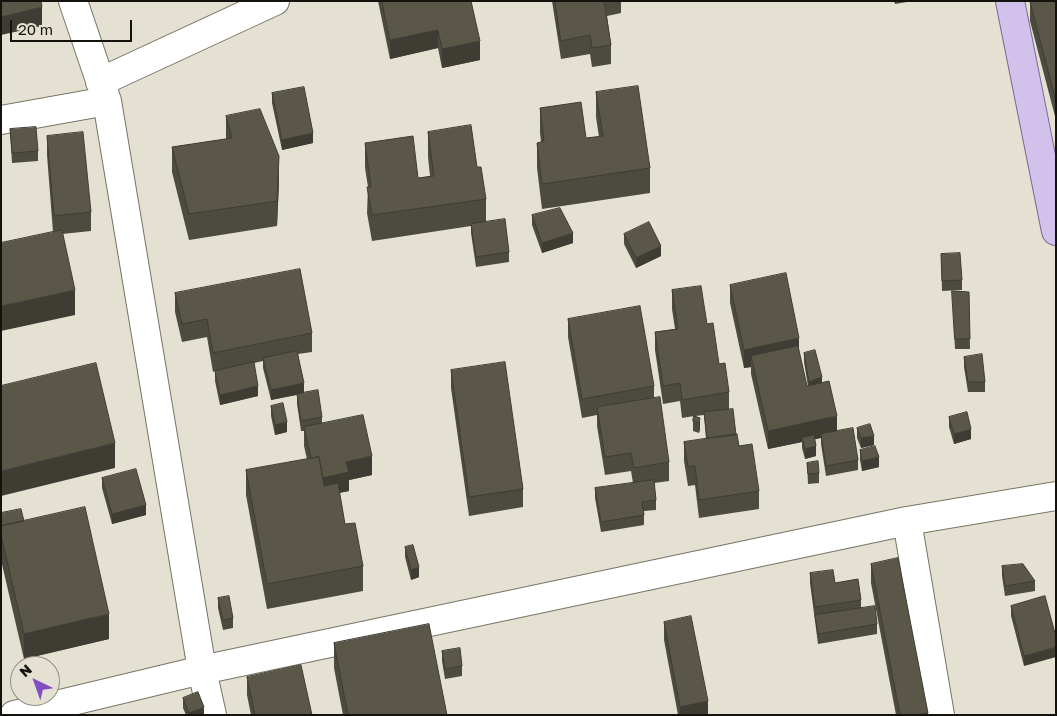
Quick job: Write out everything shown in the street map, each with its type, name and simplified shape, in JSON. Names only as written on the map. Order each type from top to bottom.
[{"type":"main road","points":[[1010,1],[1056,231]]},
{"type":"street","points":[[73,1],[104,92],[202,670],[212,715]]},
{"type":"street","points":[[1,120],[104,92],[275,1]]},
{"type":"street","points":[[14,715],[202,670],[907,521],[1056,496]]},
{"type":"street","points":[[907,521],[940,715]]},
{"type":"building","points":[[1,1],[41,1],[42,7],[1,17]]},
{"type":"building","points":[[382,1],[471,1],[480,41],[442,49],[438,30],[390,40]]},
{"type":"building","points":[[555,1],[604,1],[611,45],[592,48],[590,35],[561,41]]},
{"type":"building","points":[[1056,1],[1056,101],[1030,2]]},
{"type":"building","points":[[638,86],[650,168],[542,184],[537,143],[544,141],[540,108],[581,102],[586,138],[603,136],[596,92]]},
{"type":"building","points":[[304,87],[313,133],[282,140],[272,93]]},
{"type":"building","points":[[260,109],[279,156],[277,201],[189,214],[172,147],[232,138],[226,116]]},
{"type":"building","points":[[471,125],[477,167],[481,167],[486,199],[372,215],[367,187],[371,187],[365,143],[413,136],[418,178],[434,176],[428,132]]},
{"type":"building","points":[[36,127],[38,151],[12,153],[10,129]]},
{"type":"building","points":[[83,132],[91,212],[54,216],[47,136]]},
{"type":"building","points":[[560,208],[573,233],[542,243],[532,215]]},
{"type":"building","points":[[505,219],[509,252],[476,257],[471,224]]},
{"type":"building","points":[[649,222],[661,246],[636,258],[624,234]]},
{"type":"building","points":[[62,230],[75,290],[1,306],[1,243]]},
{"type":"building","points":[[960,253],[962,280],[942,281],[941,254]]},
{"type":"building","points":[[300,269],[312,333],[213,353],[207,319],[182,324],[175,293]]},
{"type":"building","points":[[786,273],[799,338],[744,350],[730,285]]},
{"type":"building","points":[[701,286],[707,324],[713,323],[719,364],[725,363],[729,392],[682,400],[680,383],[663,386],[655,332],[678,329],[672,290]]},
{"type":"building","points":[[952,291],[969,292],[970,339],[955,339]]},
{"type":"building","points":[[640,306],[654,386],[582,399],[568,319]]},
{"type":"building","points":[[798,346],[807,386],[829,381],[837,416],[768,431],[751,356]]},
{"type":"building","points":[[815,350],[822,377],[809,382],[804,353]]},
{"type":"building","points":[[297,351],[304,383],[271,390],[263,358]]},
{"type":"building","points":[[982,354],[985,382],[968,382],[964,357]]},
{"type":"building","points":[[254,362],[258,386],[220,395],[215,371]]},
{"type":"building","points":[[505,362],[523,489],[469,497],[451,370]]},
{"type":"building","points":[[96,363],[115,443],[1,471],[1,386]]},
{"type":"building","points":[[318,390],[322,417],[301,421],[297,394]]},
{"type":"building","points":[[660,397],[669,462],[634,468],[631,453],[605,457],[597,407]]},
{"type":"building","points":[[283,403],[287,422],[275,425],[271,406]]},
{"type":"building","points":[[733,409],[736,435],[707,438],[704,412]]},
{"type":"building","points":[[967,412],[971,429],[954,434],[949,417]]},
{"type":"building","points":[[363,415],[372,456],[346,462],[349,472],[323,478],[319,457],[311,458],[304,427]]},
{"type":"building","points":[[694,416],[700,418],[699,423],[693,421]]},
{"type":"building","points":[[870,424],[874,436],[861,438],[857,428]]},
{"type":"building","points":[[853,428],[858,460],[826,466],[821,434]]},
{"type":"building","points":[[737,434],[739,446],[752,444],[759,491],[699,500],[695,466],[688,467],[684,442]]},
{"type":"building","points":[[814,435],[816,446],[805,449],[802,438]]},
{"type":"building","points":[[875,446],[879,457],[862,461],[860,450]]},
{"type":"building","points":[[319,457],[324,486],[338,483],[345,524],[355,523],[363,566],[267,584],[246,470]]},
{"type":"building","points":[[818,461],[819,473],[808,474],[807,463]]},
{"type":"building","points":[[136,469],[146,505],[112,514],[102,478]]},
{"type":"building","points":[[654,480],[656,500],[642,502],[644,515],[601,522],[595,488]]},
{"type":"building","points":[[85,507],[109,614],[24,634],[1,535],[1,526]]},
{"type":"building","points":[[21,509],[24,521],[1,526],[1,513]]},
{"type":"building","points":[[413,545],[419,567],[411,570],[405,547]]},
{"type":"building","points":[[898,558],[928,713],[917,715],[900,715],[871,564]]},
{"type":"building","points":[[1023,564],[1035,581],[1005,586],[1002,566]]},
{"type":"building","points":[[833,570],[835,583],[858,579],[861,600],[815,607],[810,573]]},
{"type":"building","points":[[229,596],[233,618],[223,620],[218,598]]},
{"type":"building","points":[[1045,596],[1056,637],[1056,647],[1024,656],[1011,606]]},
{"type":"building","points":[[875,606],[877,624],[818,634],[815,615]]},
{"type":"building","points":[[691,616],[708,701],[680,707],[664,622]]},
{"type":"building","points":[[429,624],[447,715],[348,715],[334,643]]},
{"type":"building","points":[[460,648],[462,666],[445,669],[442,651]]},
{"type":"building","points":[[301,665],[312,715],[255,715],[247,677]]},
{"type":"building","points":[[198,692],[204,707],[189,713],[183,698]]}]
